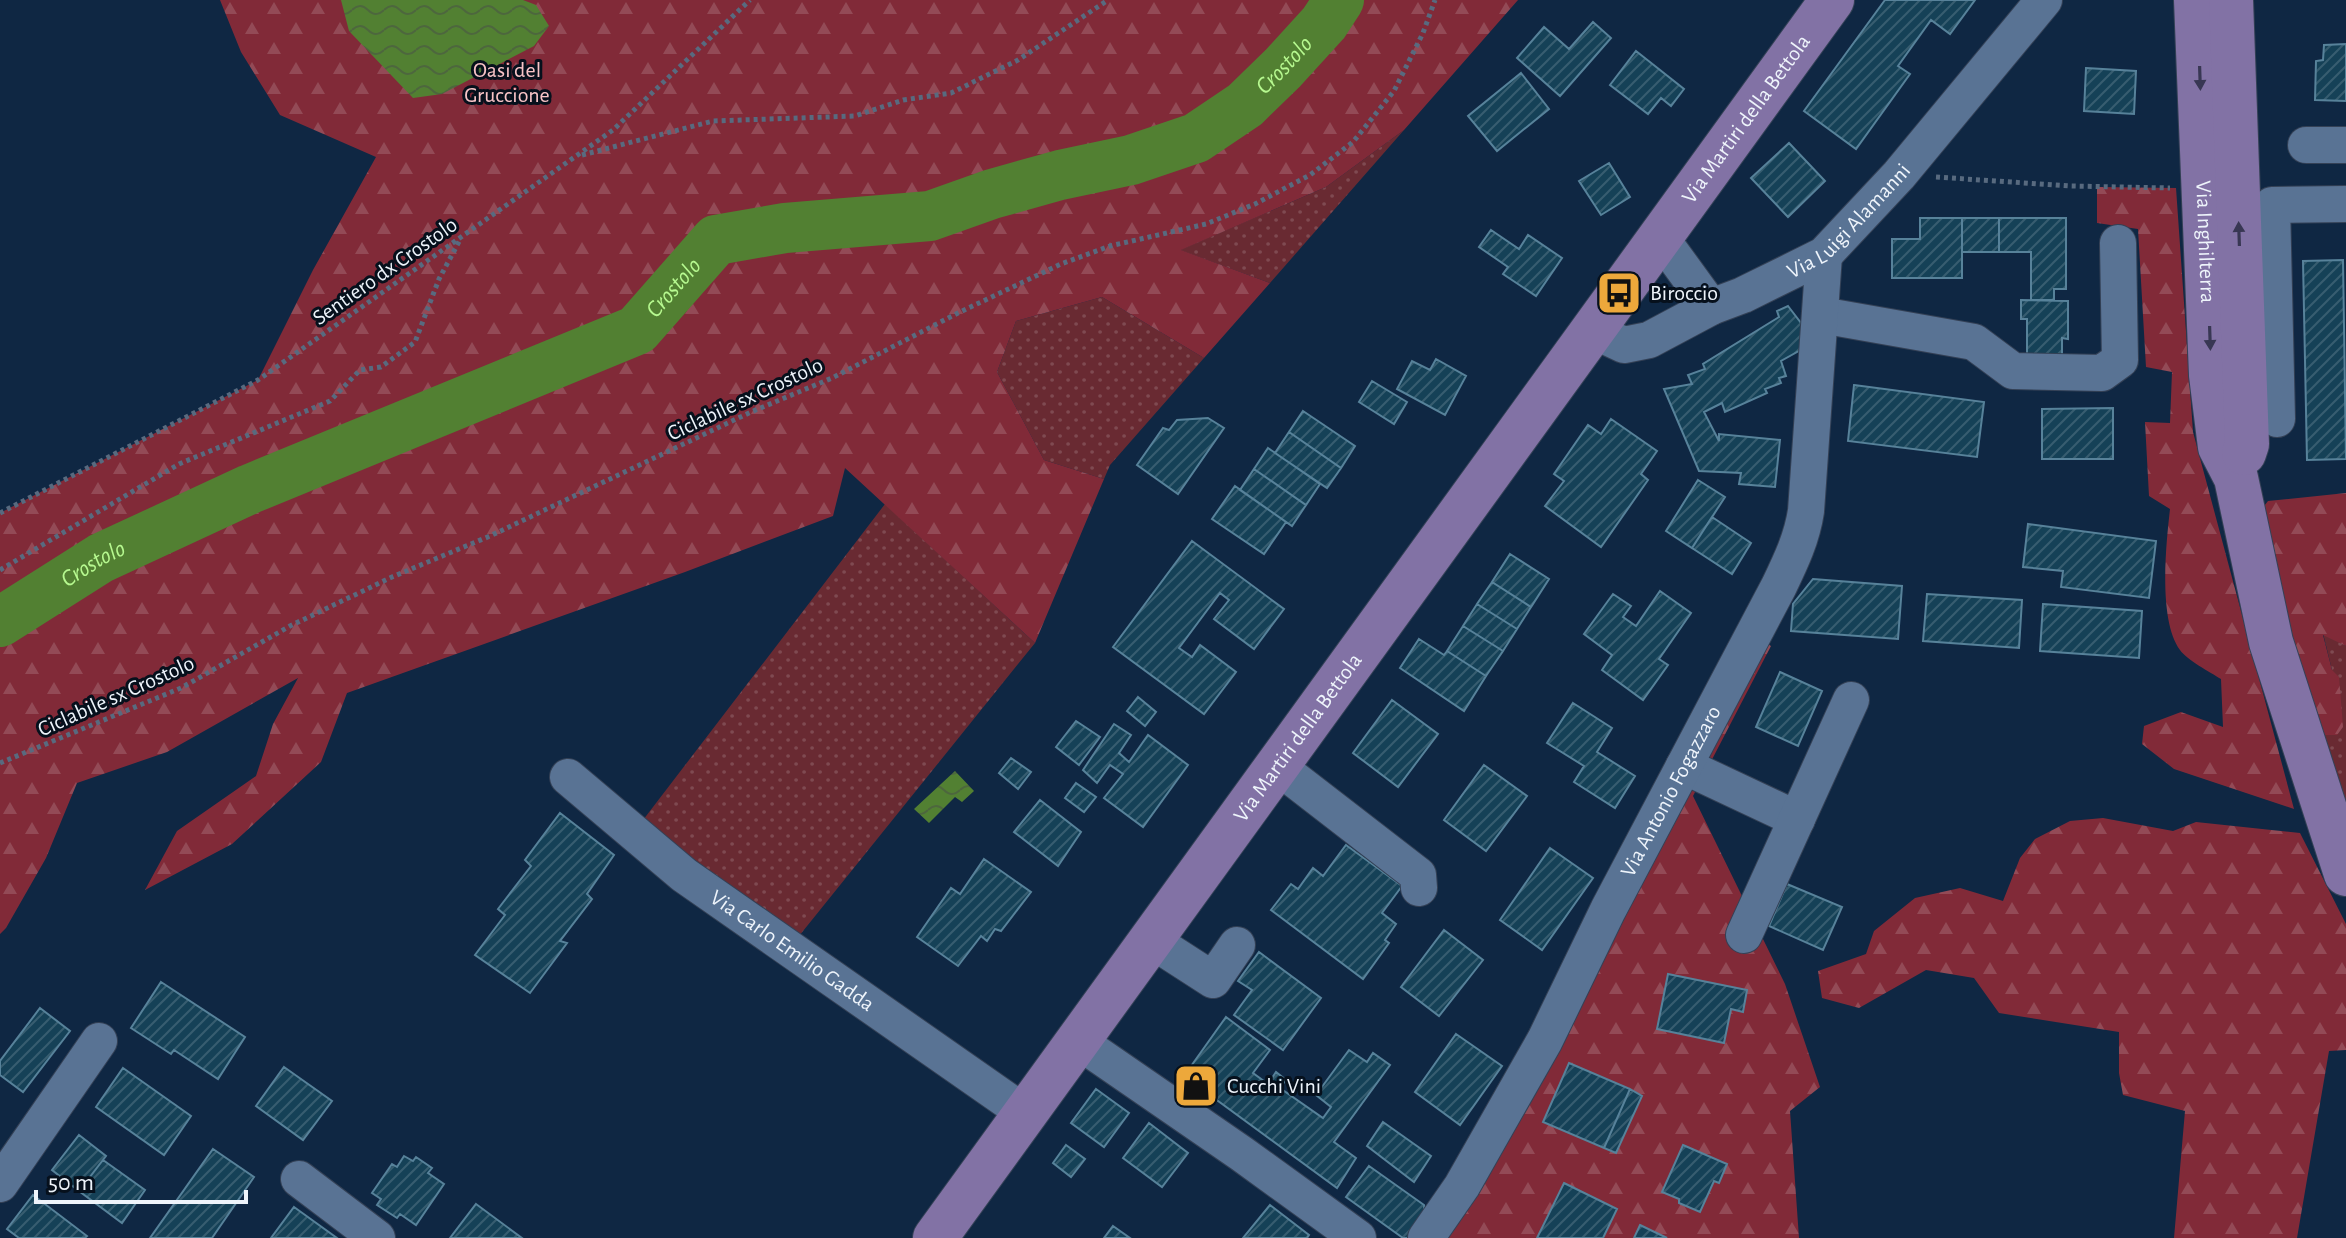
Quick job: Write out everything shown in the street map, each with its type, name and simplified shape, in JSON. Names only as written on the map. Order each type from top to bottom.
[{"type":"main road","name":"Via Martiri della Bettola","points":[[935,1238],[1832,0]]},
{"type":"main road","name":"Via Inghilterra","points":[[2196,0],[2211,375],[2220,447],[2236,478],[2271,642],[2346,874]]},
{"type":"main road","name":"Via Inghilterra","points":[[2231,0],[2247,444],[2236,478]]},
{"type":"street","name":"Via Luigi Alamanni","points":[[1592,330],[1624,345],[1649,340],[1711,307],[1743,295],[1824,255],[1899,175],[2044,0]]},
{"type":"street","points":[[2306,145],[2346,145]]},
{"type":"street","points":[[2277,419],[2272,205],[2346,204]]},
{"type":"street","points":[[1660,237],[1711,307]]},
{"type":"street","points":[[1821,315],[1974,342],[2013,371],[2102,373],[2120,360],[2118,243]]},
{"type":"street","name":"Via Antonio Fogazzaro","points":[[1426,1238],[1462,1186],[1545,1040],[1608,910],[1779,586],[1803,530],[1824,255]]},
{"type":"street","points":[[1744,935],[1851,700]]},
{"type":"street","points":[[1277,766],[1418,875],[1419,888]]},
{"type":"street","points":[[1684,766],[1797,819]]},
{"type":"street","name":"Via Carlo Emilio Gadda","points":[[568,777],[684,875],[1025,1113]]},
{"type":"street","points":[[1151,940],[1213,980],[1237,945]]},
{"type":"street","points":[[0,1184],[99,1041]]},
{"type":"street","points":[[1078,1041],[1358,1238]]},
{"type":"street","points":[[299,1179],[377,1238]]},
{"type":"path","name":"Sentiero dx Crostolo","points":[[0,513],[250,385],[613,130],[750,0]]},
{"type":"path","points":[[576,156],[713,121],[855,116],[903,100],[951,93],[1018,60],[1108,0]]},
{"type":"path","name":"Ciclabile sx Crostolo","points":[[0,763],[181,688],[290,626],[392,577],[490,536],[751,412],[832,378],[1061,264],[1110,246],[1206,224],[1255,204],[1310,175],[1353,142],[1394,91],[1423,33],[1435,0]]},
{"type":"path","points":[[1899,175],[2070,186],[2176,188]]},
{"type":"path","points":[[0,570],[179,464],[330,401],[360,370],[381,367],[415,342],[439,279],[461,237]]},
{"type":"shaded area","points":[[1404,130],[1270,283],[1180,250],[1326,187]]},
{"type":"shaded area","points":[[1102,297],[1204,358],[1110,465],[1104,479],[1044,460],[997,372],[1016,321]]},
{"type":"shaded area","points":[[885,504],[1035,643],[795,941],[640,824]]},
{"type":"shaded area","points":[[2323,633],[2346,646],[2346,828],[2316,735],[2332,670]]},
{"type":"green space","name":"Oasi del Gruccione","points":[[220,0],[1518,0],[1404,130],[1326,187],[1181,250],[1270,283],[1204,358],[1102,297],[1016,321],[997,372],[1044,460],[1104,479],[1035,643],[845,468],[833,516],[347,693],[321,762],[232,844],[145,890],[177,831],[256,776],[273,724],[298,678],[167,752],[77,783],[46,858],[0,934],[0,513],[258,380],[313,270],[376,157],[280,115],[241,52]]},
{"type":"green space","points":[[2097,187],[2176,188],[2193,432],[2294,809],[2174,769],[2142,744],[2144,726],[2181,712],[2223,727],[2221,679],[2183,654],[2173,637],[2165,582],[2170,509],[2149,496],[2145,422],[2170,423],[2172,372],[2146,367],[2138,229],[2097,223]]},
{"type":"green space","points":[[2346,493],[2346,646],[2323,635],[2332,670],[2339,677],[2343,727],[2337,735],[2316,735],[2261,510],[2268,501]]},
{"type":"green space","points":[[1754,635],[1771,646],[1693,796],[1785,984],[1820,1087],[1790,1111],[1799,1238],[1426,1238]]},
{"type":"green space","points":[[2103,818],[2173,831],[2196,822],[2300,833],[2346,924],[2346,1050],[2329,1051],[2297,1238],[2174,1238],[2185,1111],[2123,1095],[2119,1073],[2119,1032],[1999,1013],[1974,978],[1926,970],[1859,1008],[1822,998],[1818,971],[1866,954],[1874,931],[1915,898],[1960,888],[2003,901],[2020,858],[2035,839],[2070,821]]},
{"type":"water","points":[[341,0],[523,0],[536,5],[549,26],[534,46],[442,94],[413,98],[349,31]]},
{"type":"water","points":[[955,771],[974,791],[962,802],[955,797],[929,823],[914,809]]},
{"type":"building","points":[[1885,0],[1975,0],[1950,34],[1931,20],[1898,66],[1910,74],[1856,149],[1804,111]]},
{"type":"building","points":[[1593,22],[1611,38],[1560,96],[1517,58],[1544,27],[1569,49]]},
{"type":"building","points":[[2346,44],[2346,101],[2315,100],[2316,61],[2323,60],[2324,45]]},
{"type":"building","points":[[1636,51],[1684,89],[1671,106],[1661,98],[1648,114],[1610,85]]},
{"type":"building","points":[[2086,68],[2136,71],[2134,114],[2084,111]]},
{"type":"building","points":[[1521,73],[1549,109],[1497,151],[1468,116]]},
{"type":"building","points":[[1789,143],[1825,181],[1788,217],[1751,178]]},
{"type":"building","points":[[1609,163],[1630,197],[1601,215],[1579,181]]},
{"type":"building","points":[[1920,218],[1962,218],[1962,278],[1892,278],[1892,239],[1920,239]]},
{"type":"building","points":[[1962,218],[1999,218],[1999,252],[1962,252]]},
{"type":"building","points":[[1999,218],[2066,218],[2066,289],[2054,289],[2054,300],[2031,300],[2031,252],[1999,252]]},
{"type":"building","points":[[1491,230],[1519,249],[1528,235],[1562,258],[1536,296],[1503,274],[1508,267],[1479,247]]},
{"type":"building","points":[[2343,260],[2346,459],[2307,460],[2303,261]]},
{"type":"building","points":[[2021,300],[2068,301],[2068,339],[2062,338],[2062,357],[2027,357],[2027,319],[2021,319]]},
{"type":"building","points":[[1788,306],[1804,327],[1806,347],[1781,361],[1786,376],[1779,378],[1781,383],[1765,389],[1767,393],[1725,412],[1722,403],[1704,412],[1719,441],[1719,434],[1780,440],[1775,487],[1739,484],[1741,473],[1699,471],[1664,389],[1692,384],[1688,375],[1705,369],[1703,364],[1779,317],[1777,311]]},
{"type":"building","points":[[1436,359],[1466,376],[1445,415],[1397,389],[1412,361],[1430,370]]},
{"type":"building","points":[[1372,381],[1407,402],[1394,424],[1359,402]]},
{"type":"building","points":[[1854,385],[1984,402],[1977,457],[1848,441]]},
{"type":"building","points":[[2113,408],[2113,459],[2042,459],[2042,409]]},
{"type":"building","points":[[1303,411],[1355,446],[1341,468],[1289,432]]},
{"type":"building","points":[[1208,418],[1224,428],[1178,494],[1137,465],[1163,428],[1169,430],[1177,420]]},
{"type":"building","points":[[1611,419],[1657,451],[1641,474],[1648,480],[1601,547],[1545,506],[1564,481],[1554,474],[1588,425],[1601,434]]},
{"type":"building","points":[[1289,432],[1341,468],[1327,488],[1275,453]]},
{"type":"building","points":[[1268,448],[1320,484],[1306,505],[1254,469]]},
{"type":"building","points":[[1254,469],[1306,505],[1292,526],[1240,490]]},
{"type":"building","points":[[1698,480],[1725,497],[1692,548],[1666,531]]},
{"type":"building","points":[[1235,486],[1286,522],[1264,554],[1212,519]]},
{"type":"building","points":[[1712,517],[1751,543],[1732,574],[1692,548]]},
{"type":"building","points":[[2028,524],[2156,541],[2149,598],[2061,587],[2063,571],[2023,567]]},
{"type":"building","points":[[1192,541],[1284,609],[1254,649],[1214,619],[1229,600],[1220,593],[1179,648],[1192,657],[1200,645],[1236,672],[1204,714],[1113,647]]},
{"type":"building","points":[[1510,554],[1549,579],[1531,607],[1492,582]]},
{"type":"building","points":[[1813,579],[1902,586],[1898,639],[1791,631],[1793,604]]},
{"type":"building","points":[[1492,582],[1531,607],[1517,629],[1477,604]]},
{"type":"building","points":[[1660,591],[1691,613],[1659,659],[1668,665],[1643,700],[1602,670],[1612,655],[1584,634],[1613,594],[1631,606],[1623,617],[1636,626]]},
{"type":"building","points":[[1927,594],[2022,600],[2019,648],[1923,641]]},
{"type":"building","points":[[1477,604],[1517,629],[1503,651],[1463,626]]},
{"type":"building","points":[[2043,604],[2142,611],[2139,658],[2040,651]]},
{"type":"building","points":[[1463,626],[1503,651],[1486,676],[1447,651]]},
{"type":"building","points":[[1419,639],[1444,655],[1447,651],[1486,676],[1464,711],[1400,668]]},
{"type":"building","points":[[1780,672],[1822,691],[1798,746],[1756,727]]},
{"type":"building","points":[[1138,697],[1156,712],[1145,726],[1127,711]]},
{"type":"building","points":[[1392,700],[1438,734],[1398,787],[1353,753]]},
{"type":"building","points":[[1573,703],[1612,728],[1597,752],[1635,776],[1615,808],[1574,782],[1584,766],[1547,743]]},
{"type":"building","points":[[1076,721],[1100,737],[1079,765],[1056,747]]},
{"type":"building","points":[[1114,724],[1131,735],[1119,753],[1129,762],[1148,735],[1188,765],[1143,827],[1104,798],[1123,774],[1110,765],[1097,783],[1083,770]]},
{"type":"building","points":[[1011,758],[1031,772],[1018,789],[999,773]]},
{"type":"building","points":[[1484,765],[1527,796],[1486,851],[1444,820]]},
{"type":"building","points":[[1076,783],[1096,797],[1084,812],[1065,798]]},
{"type":"building","points":[[1040,800],[1081,832],[1058,866],[1014,832]]},
{"type":"building","points":[[560,813],[614,855],[587,894],[592,899],[560,941],[567,943],[530,993],[475,955],[505,915],[498,909],[531,866],[525,860]]},
{"type":"building","points":[[1346,845],[1402,886],[1382,913],[1396,924],[1385,940],[1389,943],[1363,979],[1271,910],[1291,884],[1298,889],[1313,868],[1323,876]]},
{"type":"building","points":[[1550,848],[1593,878],[1542,950],[1500,920]]},
{"type":"building","points":[[984,859],[1031,892],[1001,931],[995,929],[987,941],[981,936],[958,966],[917,937],[951,888],[960,894]]},
{"type":"building","points":[[1787,884],[1842,907],[1823,950],[1769,926]]},
{"type":"building","points":[[1444,930],[1483,960],[1439,1016],[1401,987]]},
{"type":"building","points":[[1259,952],[1321,998],[1283,1050],[1234,1015],[1252,990],[1238,981]]},
{"type":"building","points":[[1668,974],[1747,990],[1743,1012],[1731,1009],[1724,1043],[1657,1029]]},
{"type":"building","points":[[161,982],[245,1037],[218,1079],[174,1050],[171,1054],[131,1028]]},
{"type":"building","points":[[40,1008],[70,1031],[23,1092],[0,1075],[0,1061]]},
{"type":"building","points":[[1226,1017],[1270,1050],[1253,1073],[1268,1084],[1276,1072],[1286,1080],[1280,1088],[1323,1118],[1331,1107],[1316,1095],[1349,1050],[1367,1062],[1373,1053],[1390,1065],[1334,1142],[1356,1158],[1337,1188],[1184,1076]]},
{"type":"building","points":[[1456,1034],[1502,1066],[1460,1125],[1415,1092]]},
{"type":"building","points":[[1569,1063],[1630,1089],[1604,1148],[1543,1122]]},
{"type":"building","points":[[284,1067],[332,1101],[303,1140],[256,1106]]},
{"type":"building","points":[[123,1068],[191,1116],[164,1155],[96,1107]]},
{"type":"building","points":[[1096,1089],[1129,1113],[1104,1147],[1071,1123]]},
{"type":"building","points":[[1630,1089],[1642,1096],[1616,1153],[1604,1148]]},
{"type":"building","points":[[1383,1122],[1431,1156],[1414,1182],[1367,1146]]},
{"type":"building","points":[[1149,1123],[1188,1153],[1162,1187],[1123,1158]]},
{"type":"building","points":[[79,1135],[106,1156],[79,1191],[52,1170]]},
{"type":"building","points":[[1066,1145],[1085,1159],[1071,1177],[1053,1163]]},
{"type":"building","points":[[1683,1145],[1727,1164],[1719,1183],[1714,1181],[1700,1212],[1662,1192]]},
{"type":"building","points":[[213,1149],[254,1177],[212,1238],[150,1238]]},
{"type":"building","points":[[404,1156],[413,1161],[416,1157],[432,1168],[428,1173],[444,1184],[416,1225],[400,1214],[397,1218],[377,1205],[381,1199],[372,1193],[392,1164],[397,1167]]},
{"type":"building","points":[[103,1160],[145,1190],[122,1223],[79,1191]]},
{"type":"building","points":[[1369,1166],[1424,1205],[1425,1221],[1411,1238],[1403,1238],[1346,1197]]},
{"type":"building","points":[[1564,1183],[1617,1209],[1603,1238],[1537,1238]]},
{"type":"building","points":[[33,1195],[87,1236],[19,1238],[7,1229]]},
{"type":"building","points":[[476,1204],[522,1238],[450,1238]]},
{"type":"building","points":[[1270,1205],[1309,1235],[1307,1238],[1243,1238]]},
{"type":"building","points":[[294,1207],[337,1238],[271,1238]]},
{"type":"building","points":[[1640,1225],[1667,1238],[1634,1238]]},
{"type":"building","points":[[1113,1226],[1130,1238],[1104,1238]]},
{"type":"waterway","name":"Crostolo","points":[[0,622],[101,558],[250,489],[637,330],[716,240],[785,228],[930,216],[992,194],[1131,160],[1196,138],[1245,105],[1324,23],[1339,0]]},
{"type":"place","name":"Biroccio","points":[[1619,293]]},
{"type":"place","name":"Cucchi Vini","points":[[1196,1086]]}]
